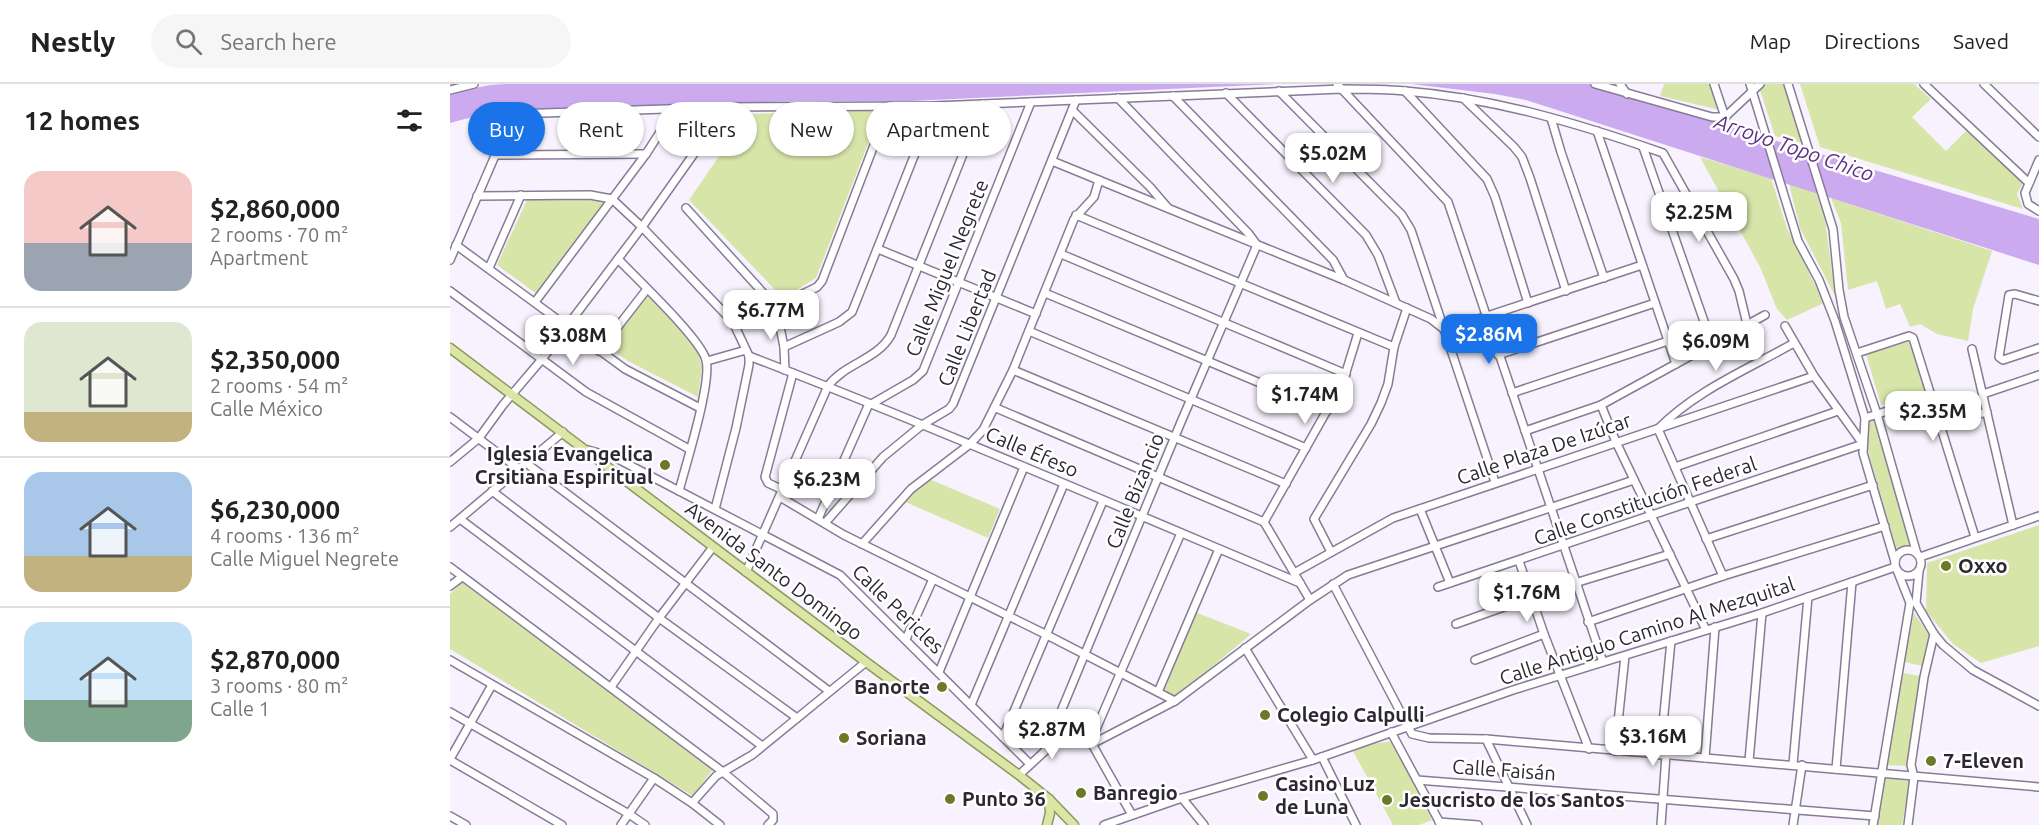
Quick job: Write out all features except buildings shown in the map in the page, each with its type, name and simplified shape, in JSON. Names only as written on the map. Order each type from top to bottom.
[{"type":"main road","name":"Avenida Santo Domingo","points":[[450,348],[1019,775],[1049,799],[1074,825]]},
{"type":"main road","points":[[1047,825],[1050,813],[1049,799]]},
{"type":"street","points":[[450,90],[474,84]]},
{"type":"street","points":[[1595,84],[1713,117],[1725,117],[1751,88],[1760,84]]},
{"type":"street","points":[[1620,84],[1627,94]]},
{"type":"street","points":[[1714,84],[1725,117]]},
{"type":"street","points":[[1788,84],[1835,238],[1842,306],[1877,414],[1921,564],[1873,825]]},
{"type":"street","points":[[1924,84],[2029,183]]},
{"type":"street","points":[[1984,84],[2039,137]]},
{"type":"street","points":[[1339,86],[1448,202],[1485,318],[1603,662]]},
{"type":"street","points":[[1011,103],[1279,91],[1339,86],[1463,98],[1503,105],[1597,131],[1664,154],[1687,199],[1734,279],[1747,324]]},
{"type":"street","points":[[1751,88],[1798,240],[1831,307],[1865,418],[1863,444],[1866,464],[1896,566],[1913,603],[1943,645],[1973,670],[2039,706]]},
{"type":"street","points":[[1279,91],[1402,215],[1411,230],[1495,482]]},
{"type":"street","points":[[1405,91],[1487,179],[1495,197],[1528,303]]},
{"type":"street","points":[[1226,93],[1366,235],[1378,255],[1396,303]]},
{"type":"street","points":[[1173,96],[1333,260],[1344,280]]},
{"type":"street","points":[[1118,98],[1198,179],[1250,234],[1257,245]]},
{"type":"street","points":[[1463,98],[1522,157],[1566,291]]},
{"type":"street","name":"Calle Libertad","points":[[825,523],[883,457],[922,424],[949,409],[953,404],[1076,100]]},
{"type":"street","name":"Calle Miguel Negrete","points":[[869,404],[913,380],[923,371],[1031,102]]},
{"type":"street","points":[[757,107],[866,106]]},
{"type":"street","points":[[545,112],[656,109]]},
{"type":"street","points":[[1072,110],[1150,187],[1170,210]]},
{"type":"street","points":[[1551,118],[1604,278]]},
{"type":"street","points":[[1597,131],[1676,364]]},
{"type":"street","points":[[535,302],[656,138]]},
{"type":"street","points":[[1643,147],[1712,344]]},
{"type":"street","points":[[545,155],[646,154]]},
{"type":"street","points":[[450,260],[495,156]]},
{"type":"street","points":[[450,462],[479,438],[503,405],[543,358],[692,156]]},
{"type":"street","points":[[776,308],[817,287],[822,282],[870,156]]},
{"type":"street","points":[[784,346],[847,317],[856,304],[914,156]]},
{"type":"street","points":[[746,572],[828,386],[844,369],[874,353],[888,340],[962,156]]},
{"type":"street","points":[[1052,160],[1344,280],[1431,319],[1444,330]]},
{"type":"street","points":[[2039,160],[2029,183],[2025,200],[2032,208],[2039,211]]},
{"type":"street","points":[[862,544],[911,489],[970,444],[983,430],[1013,370],[1076,215],[1094,197],[1100,180]]},
{"type":"street","points":[[489,268],[521,195]]},
{"type":"street","points":[[477,196],[590,195],[612,199],[733,322],[747,353],[749,365],[745,393],[715,509]]},
{"type":"street","points":[[686,208],[776,308],[789,371],[765,477],[768,483],[818,519],[862,544],[1175,701]]},
{"type":"street","points":[[1076,215],[1394,347]]},
{"type":"street","points":[[456,245],[599,351],[643,379],[700,408]]},
{"type":"street","name":"Calle Bizancio","points":[[1045,750],[1190,399],[1257,245]]},
{"type":"street","points":[[878,249],[1036,314]]},
{"type":"street","points":[[1061,254],[1346,374]]},
{"type":"street","points":[[618,259],[694,339],[706,361],[707,375],[680,491]]},
{"type":"street","points":[[1444,330],[1642,265]]},
{"type":"street","points":[[599,351],[647,288]]},
{"type":"street","points":[[450,291],[601,401],[689,449]]},
{"type":"street","points":[[1045,294],[1327,411]]},
{"type":"street","points":[[2039,301],[2015,294],[2009,295],[1999,357],[2003,360],[2039,348]]},
{"type":"street","points":[[1498,355],[1655,303]]},
{"type":"street","points":[[1331,552],[1314,519],[1376,414],[1388,384],[1394,347],[1407,308]]},
{"type":"street","points":[[1525,431],[1601,405],[1765,315]]},
{"type":"street","points":[[1785,326],[1814,376],[1863,444]]},
{"type":"street","points":[[1029,331],[1306,448]]},
{"type":"street","points":[[1264,522],[1346,374],[1358,333]]},
{"type":"street","points":[[1857,353],[1912,337],[1975,537]]},
{"type":"street","points":[[1512,393],[1668,341]]},
{"type":"street","points":[[1724,576],[1658,429],[1675,411],[1700,395],[1794,343]]},
{"type":"street","points":[[1972,349],[2013,525]]},
{"type":"street","points":[[706,361],[747,353]]},
{"type":"street","name":"Calle Éfeso","points":[[747,353],[1300,583]]},
{"type":"street","points":[[1013,370],[1286,484]]},
{"type":"street","points":[[1983,394],[2039,375]]},
{"type":"street","name":"Calle Plaza De Izúcar","points":[[1294,573],[1387,520],[1814,376]]},
{"type":"street","points":[[1865,418],[1932,396]]},
{"type":"street","points":[[818,519],[869,404]]},
{"type":"street","points":[[1601,405],[1616,442],[1706,630]]},
{"type":"street","points":[[996,408],[1264,522],[1310,600]]},
{"type":"street","points":[[1675,467],[1838,411]]},
{"type":"street","points":[[1941,425],[1987,412]]},
{"type":"street","points":[[450,417],[519,469]]},
{"type":"street","points":[[450,527],[563,432]]},
{"type":"street","name":"Calle Constitución Federal","points":[[1438,587],[1863,444]]},
{"type":"street","name":"Calle Pericles","points":[[588,450],[616,458],[840,575],[1030,764]]},
{"type":"street","points":[[526,464],[829,691]]},
{"type":"street","points":[[939,672],[1024,467]]},
{"type":"street","points":[[1091,743],[1175,701],[1348,574],[1634,480]]},
{"type":"street","points":[[971,705],[1064,484]]},
{"type":"street","points":[[1706,540],[1873,485]]},
{"type":"street","points":[[492,491],[659,618],[797,718]]},
{"type":"street","points":[[1003,737],[1103,501]]},
{"type":"street","points":[[1420,509],[1450,583]]},
{"type":"street","points":[[1918,556],[2039,516]]},
{"type":"street","points":[[460,519],[762,746]]},
{"type":"street","points":[[1588,622],[1724,576],[1885,526]]},
{"type":"street","points":[[1091,743],[1181,533]]},
{"type":"street","points":[[611,687],[659,618],[713,547]]},
{"type":"street","points":[[1158,692],[1219,549]]},
{"type":"street","points":[[1896,566],[1902,552],[1910,550],[1918,556]]},
{"type":"street","points":[[1575,583],[1670,554]]},
{"type":"street","points":[[1519,561],[1559,676],[1589,749]]},
{"type":"street","points":[[1896,566],[1902,575],[1909,577],[1918,572]]},
{"type":"street","name":"Calle Antiguo Camino Al Mezquital","points":[[1104,825],[1182,798],[1313,760],[1482,700],[1762,613],[1896,566]]},
{"type":"street","points":[[450,567],[723,772],[773,814],[773,820],[768,825]]},
{"type":"street","points":[[450,586],[462,577]]},
{"type":"street","points":[[906,639],[933,579]]},
{"type":"street","points":[[1836,769],[1852,582]]},
{"type":"street","points":[[1333,584],[1412,734],[1429,738],[1486,739],[2039,787]]},
{"type":"street","points":[[1456,624],[1532,597]]},
{"type":"street","points":[[1793,764],[1808,597]]},
{"type":"street","points":[[1749,761],[1762,613]]},
{"type":"street","points":[[1705,758],[1715,627]]},
{"type":"street","points":[[1475,660],[1544,634]]},
{"type":"street","points":[[1908,825],[1914,777],[1911,765],[1924,677],[1934,634]]},
{"type":"street","points":[[1660,825],[1671,641]]},
{"type":"street","points":[[1245,648],[1313,760]]},
{"type":"street","points":[[1615,751],[1625,656]]},
{"type":"street","points":[[450,660],[654,778],[720,825]]},
{"type":"street","points":[[692,803],[707,784],[723,772],[743,762],[866,662]]},
{"type":"street","points":[[492,685],[450,760],[562,825]]},
{"type":"street","points":[[450,712],[645,825]]},
{"type":"street","points":[[1019,775],[1073,727],[1080,729],[1091,743],[1132,815]]},
{"type":"street","points":[[1391,732],[1440,824],[1478,825]]},
{"type":"street","points":[[1486,739],[1527,825]]},
{"type":"street","points":[[1322,757],[1353,824]]},
{"type":"street","points":[[1792,825],[1802,765]]},
{"type":"street","points":[[621,825],[654,778]]},
{"type":"street","name":"Calle Faisán","points":[[1418,780],[1875,816]]},
{"type":"street","points":[[1182,798],[1204,825]]},
{"type":"street","points":[[450,816],[466,825]]},
{"type":"green space","points":[[1664,84],[1711,84],[1720,110],[1660,96]]},
{"type":"green space","points":[[1765,84],[1785,84],[1802,143],[1775,136],[1760,90]]},
{"type":"green space","points":[[1800,84],[1914,84],[1931,99],[1912,117],[1946,151],[1966,131],[2023,183],[2017,194],[2023,209],[1820,147]]},
{"type":"green space","points":[[866,110],[866,149],[816,278],[783,298],[689,200],[719,156],[757,156],[757,114],[769,113],[769,156],[854,156],[854,111]]},
{"type":"green space","points":[[1700,157],[1771,178],[1787,228],[1824,303],[1787,320],[1777,309],[1760,267]]},
{"type":"green space","points":[[1789,184],[1815,190],[1825,219],[1835,296],[1800,228]]},
{"type":"green space","points":[[1831,198],[1992,251],[1973,309],[1968,341],[1937,334],[1920,324],[1910,327],[1900,304],[1886,309],[1877,281],[1848,290],[1841,223]]},
{"type":"green space","points":[[527,200],[606,200],[537,294],[497,265]]},
{"type":"green space","points":[[648,294],[697,347],[702,367],[698,397],[628,361],[605,345]]},
{"type":"green space","points":[[1912,341],[1927,392],[1881,405],[1866,354]]},
{"type":"green space","points":[[1873,418],[1911,546],[1897,552],[1865,440],[1869,419]]},
{"type":"green space","points":[[929,479],[1000,509],[988,538],[903,501]]},
{"type":"green space","points":[[2039,525],[2039,646],[1981,663],[1953,644],[1926,611],[1927,563]]},
{"type":"green space","points":[[464,581],[714,768],[693,796],[450,649],[450,594]]},
{"type":"green space","points":[[1195,612],[1251,634],[1176,697],[1164,691]]},
{"type":"green space","points":[[1914,613],[1929,635],[1923,666],[1904,662]]},
{"type":"green space","points":[[1903,673],[1920,676],[1907,766],[1886,765]]},
{"type":"green space","name":"Jesucristo de los Santos","points":[[1392,741],[1432,820],[1419,825],[1393,825],[1353,751],[1373,744]]},
{"type":"green space","points":[[1884,778],[1910,781],[1902,825],[1877,825]]},
{"type":"water","points":[[1275,84],[910,101],[656,102],[656,105],[644,105],[644,102],[557,102],[557,108],[545,108],[545,102],[468,102],[468,118],[450,123],[450,93],[490,85]]},
{"type":"water","name":"Arroyo Topo Chico","points":[[1411,84],[1595,84],[2039,219],[2039,265],[1526,100]]},
{"type":"place","name":"Iglesia Evangelica Crsitiana Espiritual","points":[[665,465]]},
{"type":"place","name":"Oxxo","points":[[1946,566]]},
{"type":"place","name":"Banorte","points":[[942,687]]},
{"type":"place","name":"Colegio Calpulli","points":[[1265,715]]},
{"type":"place","name":"Soriana","points":[[844,738]]},
{"type":"place","name":"7-Eleven","points":[[1931,761]]},
{"type":"place","name":"Banregio","points":[[1081,793]]},
{"type":"place","name":"Casino Luz de Luna","points":[[1263,796]]},
{"type":"place","name":"Punto 36","points":[[950,799]]},
{"type":"place","name":"Jesucristo de los Santos","points":[[1387,800]]}]
